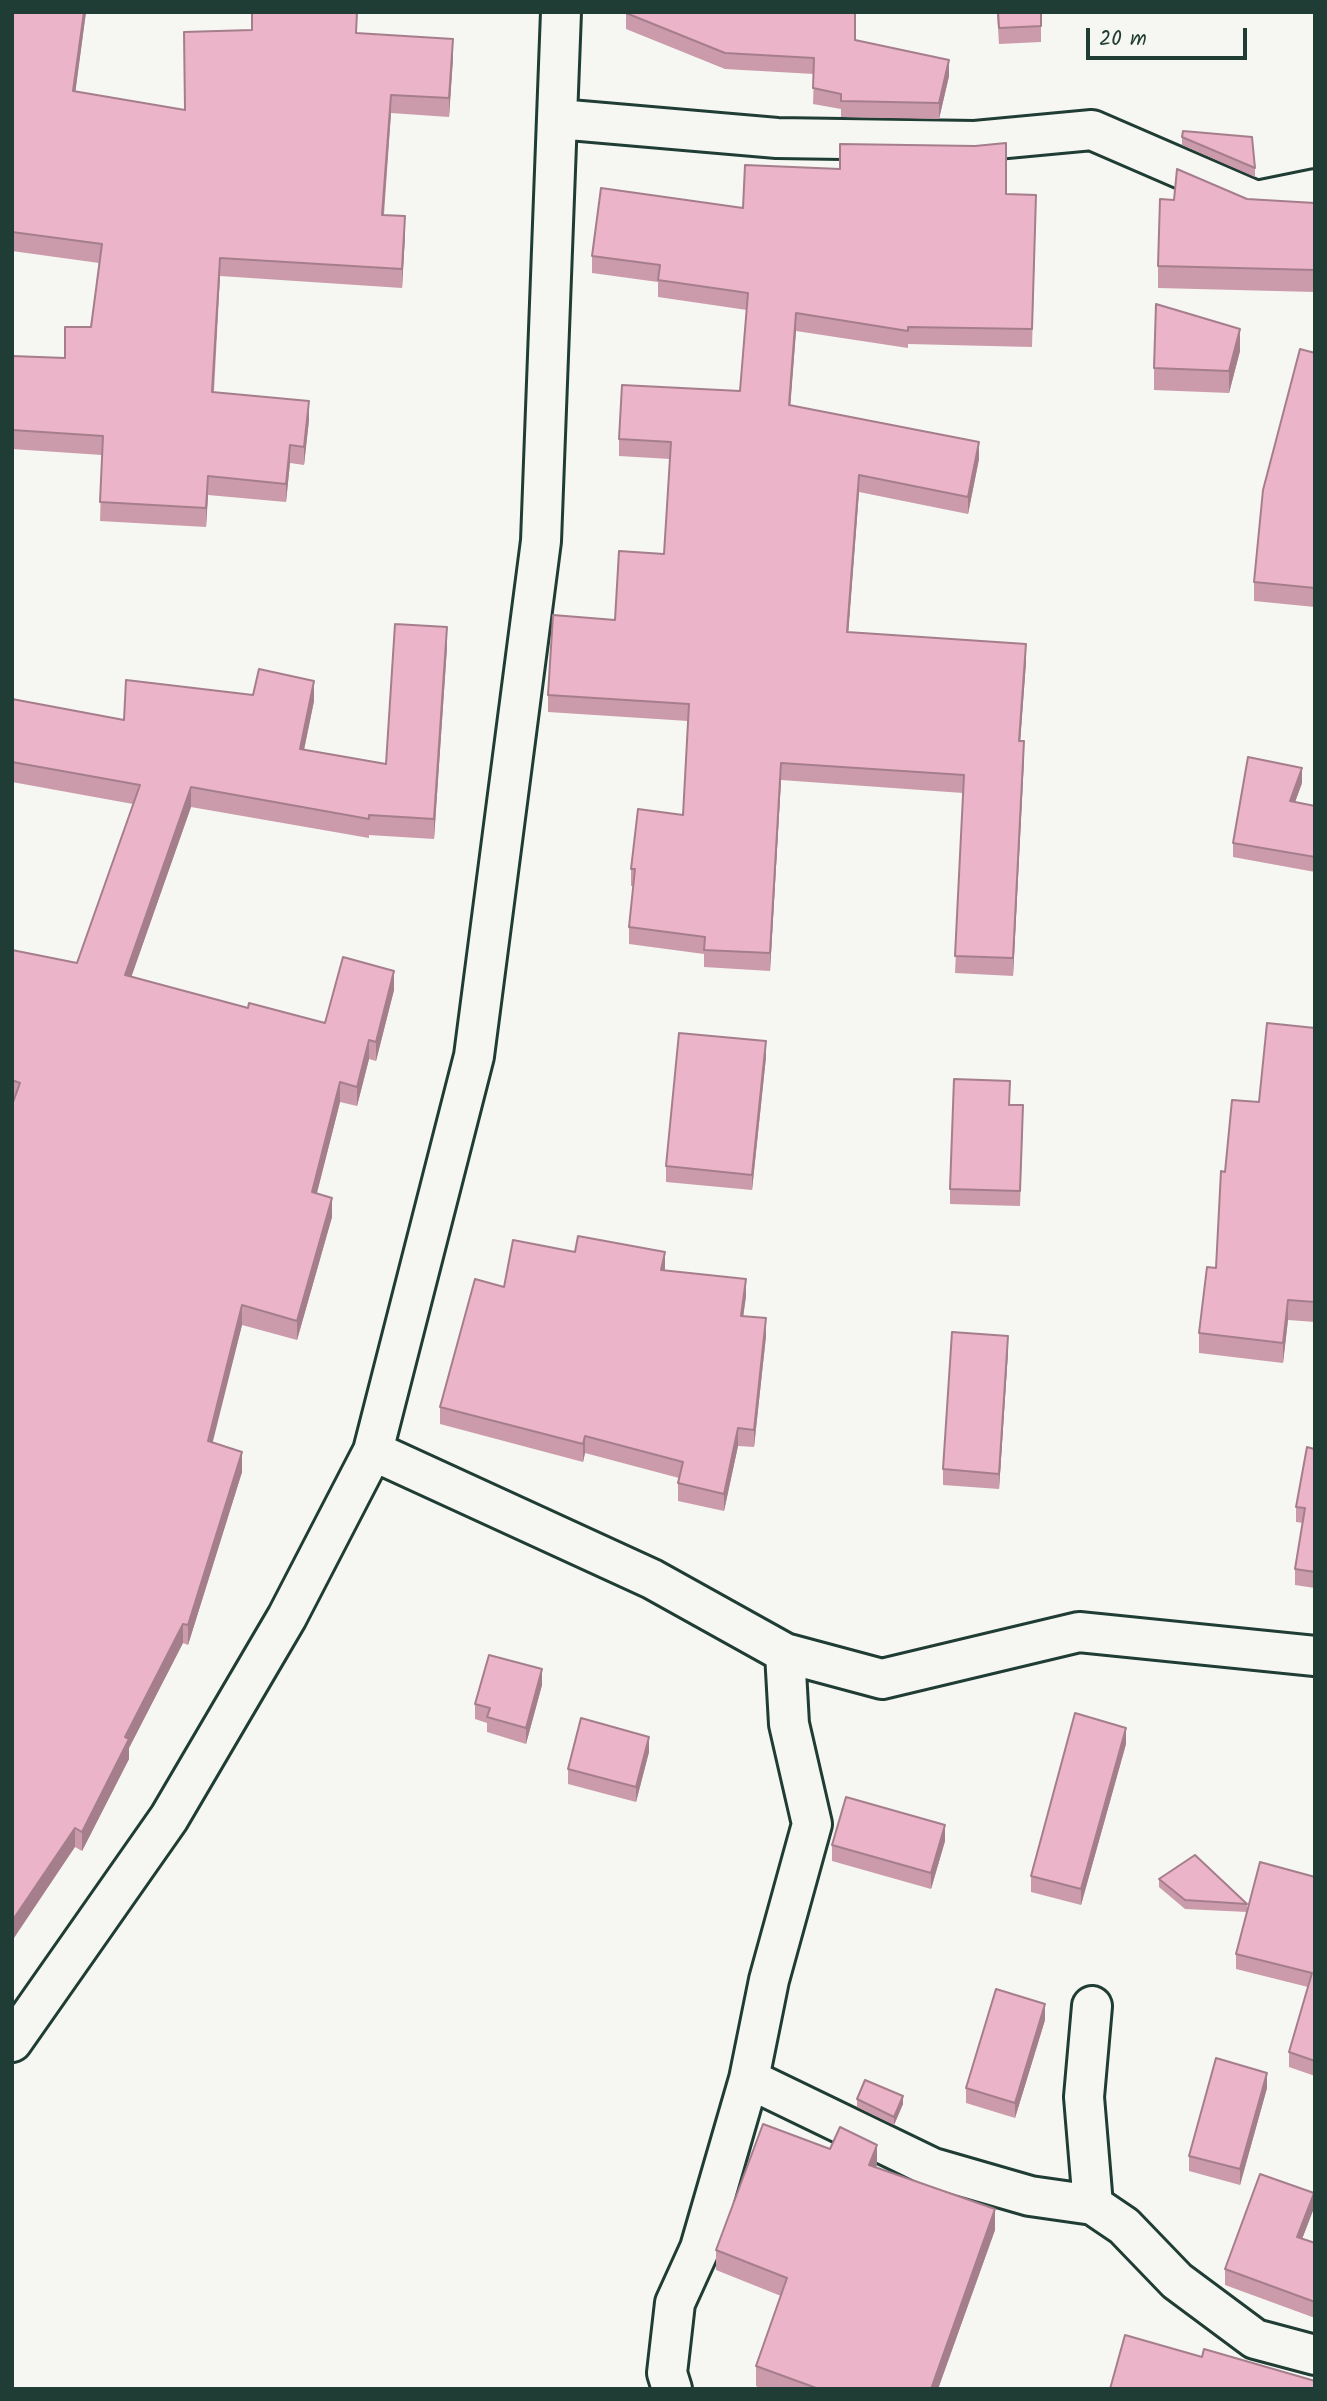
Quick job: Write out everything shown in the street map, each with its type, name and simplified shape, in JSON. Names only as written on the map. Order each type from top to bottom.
[{"type":"street","points":[[12,2042],[169,1818],[287,1617],[373,1451],[474,1056],[541,541],[561,12]]},
{"type":"street","points":[[558,119],[777,138],[975,141],[1092,130],[1256,201],[1315,189]]},
{"type":"street","points":[[373,1451],[652,1578],[785,1653],[882,1679],[1079,1632],[1315,1656]]},
{"type":"street","points":[[672,2389],[667,2373],[675,2303],[700,2248],[749,2079],[769,1980],[812,1824],[789,1724],[785,1653]]},
{"type":"street","points":[[1092,2006],[1084,2097],[1093,2205]]},
{"type":"street","points":[[749,2079],[933,2168],[1030,2196],[1093,2205],[1124,2226],[1177,2281],[1255,2339],[1315,2355]]},
{"type":"building","points":[[12,12],[84,12],[73,91],[185,110],[184,32],[252,30],[252,12],[357,12],[356,33],[453,39],[449,98],[391,95],[382,215],[405,216],[402,269],[220,258],[212,392],[309,401],[304,447],[290,445],[286,484],[208,476],[206,508],[100,502],[103,436],[12,430],[12,356],[65,358],[65,327],[91,327],[102,244],[12,232]]},
{"type":"building","points":[[626,12],[855,12],[855,40],[949,60],[939,103],[841,101],[841,94],[813,88],[814,58],[725,53]]},
{"type":"building","points":[[998,12],[1041,12],[1041,26],[999,28]]},
{"type":"building","points":[[1183,131],[1252,137],[1255,168],[1182,137]]},
{"type":"building","points":[[1006,143],[1006,194],[1036,195],[1032,329],[908,327],[908,331],[796,313],[789,405],[979,442],[968,497],[859,475],[847,632],[1026,644],[1019,741],[1024,741],[1013,958],[955,956],[964,775],[781,763],[770,953],[704,950],[705,937],[629,927],[635,869],[631,869],[638,809],[683,815],[689,704],[548,695],[553,615],[615,620],[619,551],[664,554],[671,442],[619,439],[622,385],[740,391],[748,293],[658,280],[660,265],[592,256],[601,188],[743,208],[745,165],[840,169],[840,144],[975,146]]},
{"type":"building","points":[[1177,169],[1247,199],[1315,203],[1315,270],[1158,266],[1160,199],[1174,200]]},
{"type":"building","points":[[1156,304],[1240,329],[1229,371],[1154,368]]},
{"type":"building","points":[[1300,349],[1315,353],[1315,588],[1254,582],[1263,490]]},
{"type":"building","points":[[395,624],[447,627],[434,819],[369,815],[369,819],[191,787],[125,975],[248,1008],[249,1003],[325,1023],[343,957],[394,971],[376,1042],[369,1040],[357,1087],[340,1082],[312,1192],[332,1198],[297,1321],[242,1305],[208,1441],[242,1452],[188,1625],[183,1624],[125,1737],[129,1739],[82,1832],[75,1828],[12,1921],[12,1105],[20,1083],[12,1080],[12,950],[77,963],[140,785],[12,762],[12,699],[124,720],[126,680],[253,695],[259,669],[314,681],[300,749],[386,764]]},
{"type":"building","points":[[1248,757],[1302,768],[1290,801],[1315,806],[1315,857],[1233,843]]},
{"type":"building","points":[[1267,1023],[1315,1028],[1315,1302],[1288,1300],[1283,1343],[1199,1333],[1207,1267],[1216,1268],[1221,1171],[1225,1172],[1232,1100],[1259,1102]]},
{"type":"building","points":[[679,1033],[766,1041],[752,1175],[666,1166]]},
{"type":"building","points":[[954,1079],[1010,1081],[1009,1105],[1023,1105],[1020,1191],[950,1189]]},
{"type":"building","points":[[578,1236],[665,1252],[661,1270],[746,1279],[741,1316],[766,1318],[754,1430],[738,1428],[724,1494],[678,1483],[683,1462],[585,1436],[583,1444],[440,1407],[475,1279],[504,1287],[513,1240],[575,1252]]},
{"type":"building","points":[[952,1332],[1008,1336],[999,1474],[943,1469]]},
{"type":"building","points":[[1307,1447],[1315,1447],[1315,1572],[1295,1569],[1305,1508],[1296,1507]]},
{"type":"building","points":[[489,1655],[542,1669],[526,1728],[487,1717],[490,1708],[475,1704]]},
{"type":"building","points":[[1075,1713],[1126,1728],[1081,1889],[1031,1876]]},
{"type":"building","points":[[581,1718],[649,1737],[636,1787],[568,1769]]},
{"type":"building","points":[[846,1797],[945,1825],[931,1873],[832,1845]]},
{"type":"building","points":[[1195,1855],[1247,1904],[1185,1900],[1159,1879]]},
{"type":"building","points":[[1260,1862],[1315,1877],[1315,2061],[1289,2052],[1312,1973],[1236,1954]]},
{"type":"building","points":[[996,1989],[1045,2004],[1015,2103],[966,2088]]},
{"type":"building","points":[[1216,2058],[1267,2073],[1240,2169],[1189,2156]]},
{"type":"building","points":[[865,2080],[903,2096],[894,2117],[857,2099]]},
{"type":"building","points":[[763,2124],[830,2149],[840,2127],[877,2145],[869,2165],[995,2209],[931,2389],[819,2389],[756,2366],[787,2278],[716,2250]]},
{"type":"building","points":[[1260,2174],[1314,2193],[1297,2237],[1315,2243],[1315,2302],[1225,2269]]},
{"type":"building","points":[[1125,2335],[1202,2357],[1204,2349],[1315,2381],[1315,2389],[1110,2389]]}]
